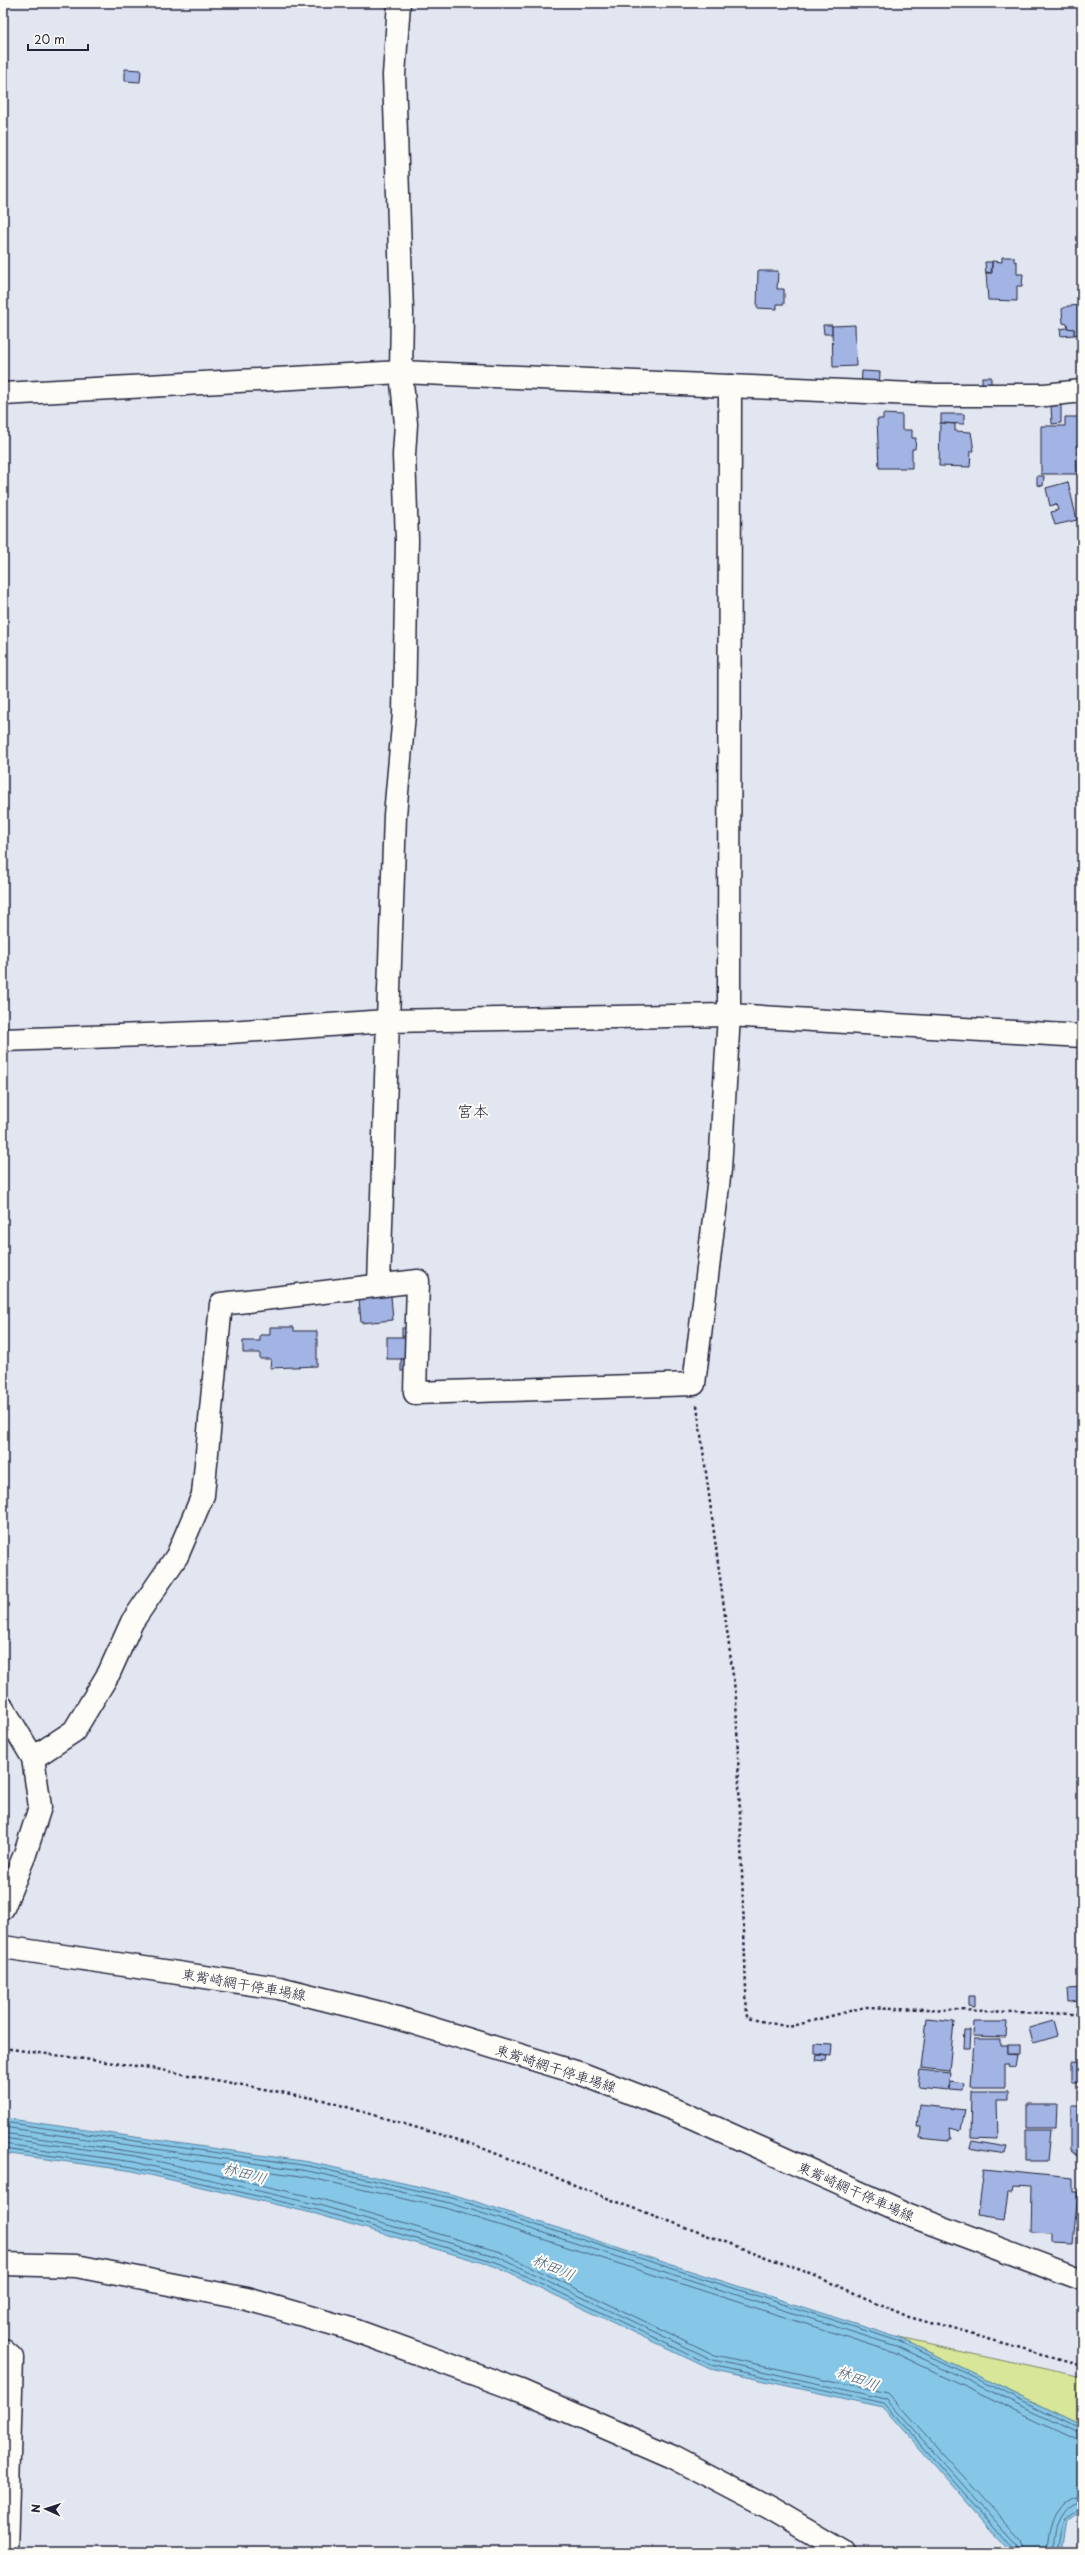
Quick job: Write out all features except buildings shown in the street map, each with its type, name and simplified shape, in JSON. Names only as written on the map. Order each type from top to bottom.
[{"type":"street","points":[[379,1284],[386,1021],[395,815],[404,706],[407,540],[404,455],[406,424],[401,372],[402,312],[394,75],[399,3]]},
{"type":"street","points":[[3,394],[401,372],[936,395],[1045,395],[1082,391]]},
{"type":"street","points":[[33,1758],[74,1731],[109,1673],[132,1622],[176,1556],[203,1495],[221,1304],[379,1284],[418,1281],[415,1393],[694,1384],[720,1169],[728,1015],[730,386]]},
{"type":"street","points":[[3,1040],[229,1032],[386,1021],[728,1015],[1082,1036]]},
{"type":"street","points":[[3,1708],[33,1758],[40,1808],[25,1854],[3,1908]]},
{"type":"street","name":"東觜崎網干停車場線","points":[[3,1947],[279,1988],[384,2014],[575,2072],[678,2111],[909,2215],[1082,2280]]},
{"type":"street","points":[[3,2264],[76,2266],[247,2299],[351,2329],[521,2391],[673,2457],[770,2508],[845,2552]]},
{"type":"street","points":[[3,2350],[12,2358],[6,2552]]},
{"type":"path","points":[[694,1384],[736,1698],[747,2018],[789,2027],[865,2007],[1073,2014],[1082,2011]]},
{"type":"path","points":[[3,2048],[151,2068],[323,2100],[472,2144],[612,2200],[806,2272],[909,2317],[1082,2365]]},
{"type":"green space","points":[[899,2338],[1082,2378],[1082,2425]]},
{"type":"water","name":"林田川","points":[[3,2118],[309,2162],[452,2194],[899,2338],[1082,2425],[1082,2510],[1066,2522],[1061,2552],[1011,2552],[883,2407],[710,2369],[494,2266],[316,2214],[133,2171],[3,2153]]},
{"type":"district","name":"宮本","points":[[473,1110]]}]
